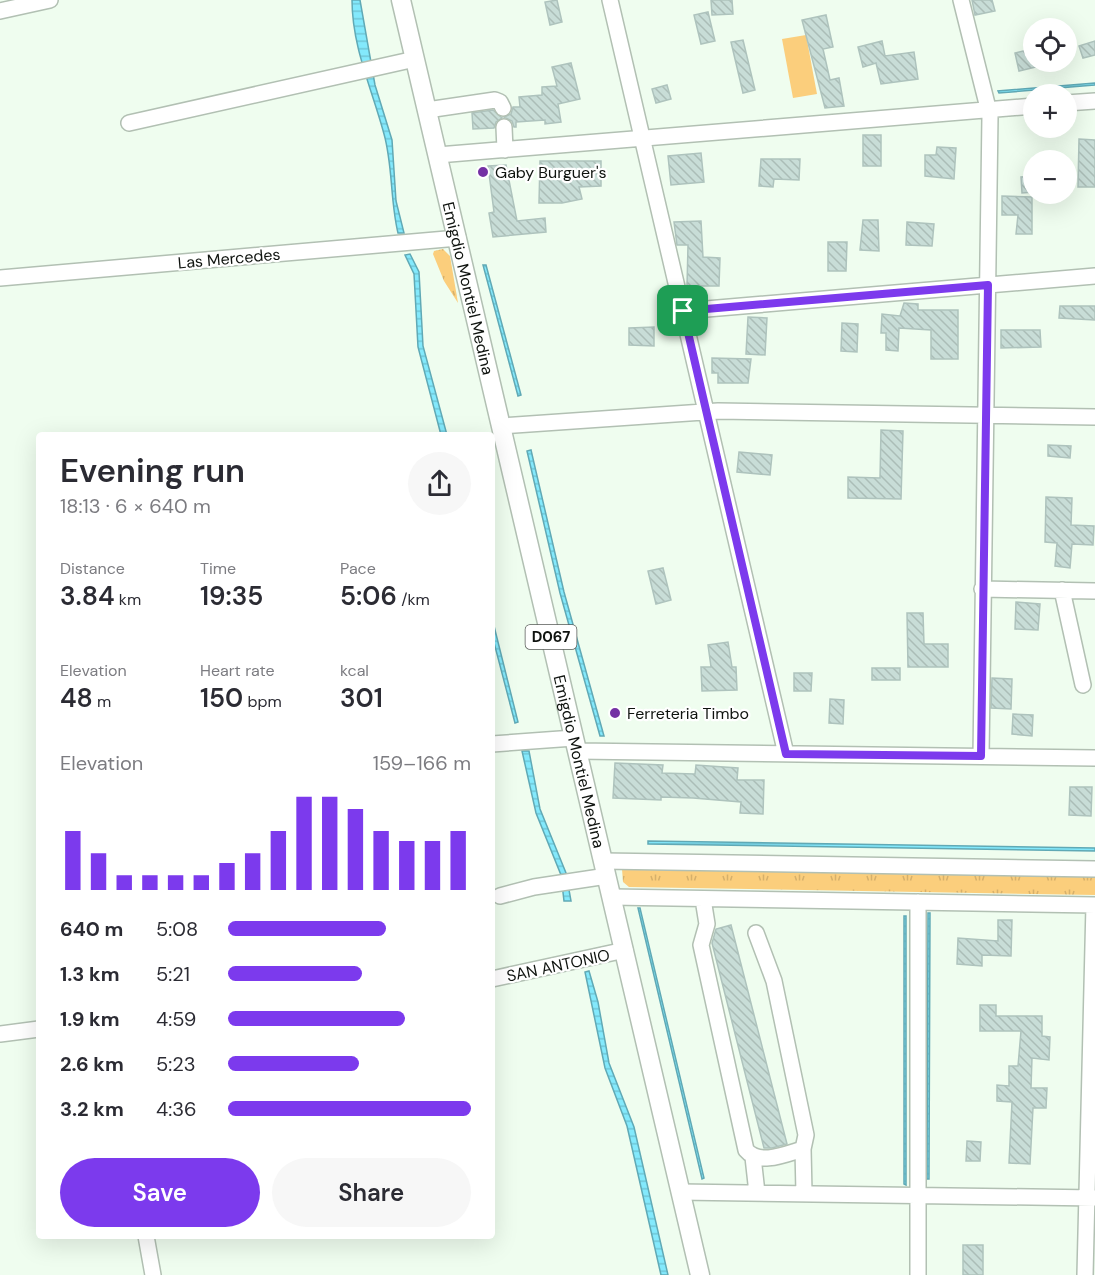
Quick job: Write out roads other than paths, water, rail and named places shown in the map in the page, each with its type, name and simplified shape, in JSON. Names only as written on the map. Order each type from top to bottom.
[{"type":"main road","name":"Emigdio Montiel Medina","points":[[401,0],[700,1275]]},
{"type":"street","points":[[1,10],[50,0]]},
{"type":"street","points":[[610,0],[786,754]]},
{"type":"street","points":[[961,0],[988,110],[988,285],[981,756]]},
{"type":"street","points":[[129,123],[416,59]]},
{"type":"street","points":[[428,110],[495,100],[500,102],[503,108]]},
{"type":"street","points":[[1077,102],[1095,101]]},
{"type":"street","points":[[438,155],[1023,107]]},
{"type":"street","points":[[504,127],[505,150]]},
{"type":"street","name":"Las Mercedes","points":[[0,278],[458,238]]},
{"type":"street","points":[[683,311],[1095,276]]},
{"type":"street","points":[[502,426],[706,411],[1095,417]]},
{"type":"street","points":[[982,589],[1095,591]]},
{"type":"street","points":[[1062,590],[1083,685]]},
{"type":"street","points":[[495,744],[576,744],[786,754],[1095,758]]},
{"type":"street","points":[[500,896],[605,869],[1095,869]]},
{"type":"street","points":[[612,897],[1095,905],[1091,1198],[1085,1275]]},
{"type":"street","points":[[703,899],[707,924],[700,945],[746,1150],[753,1156],[778,1157],[803,1149]]},
{"type":"street","points":[[918,902],[918,1275]]},
{"type":"street","points":[[756,933],[776,992],[806,1135],[803,1149],[804,1194]]},
{"type":"street","name":"SAN ANTONIO","points":[[495,978],[624,950]]},
{"type":"street","points":[[0,1034],[36,1029]]},
{"type":"street","points":[[753,1156],[757,1193]]},
{"type":"street","points":[[680,1192],[1091,1198]]},
{"type":"street","points":[[147,1239],[153,1275]]},
{"type":"water","points":[[352,0],[360,0],[375,85],[392,140],[396,201],[404,233],[398,233],[387,146],[359,51]]},
{"type":"water","points":[[1095,83],[1095,85],[1077,86],[1077,84]]},
{"type":"water","points":[[1023,89],[1023,91],[999,93],[998,91]]},
{"type":"water","points":[[410,254],[419,272],[423,346],[446,432],[440,432],[418,347],[414,274],[405,255]]},
{"type":"water","points":[[483,265],[486,265],[521,395],[518,396]]},
{"type":"water","points":[[531,450],[564,592],[604,736],[600,736],[560,593],[527,451]]},
{"type":"water","points":[[495,630],[518,722],[515,723],[495,646]]},
{"type":"water","points":[[522,751],[529,751],[540,809],[566,873],[571,901],[564,901],[561,875],[536,813]]},
{"type":"water","points":[[648,841],[1095,848],[1095,851],[648,844]]},
{"type":"water","points":[[638,908],[640,908],[704,1178],[702,1179]]},
{"type":"water","points":[[928,913],[930,913],[929,1179],[927,1179]]},
{"type":"water","points":[[904,916],[906,916],[906,1185],[904,1184]]},
{"type":"water","points":[[589,971],[598,1002],[609,1063],[634,1127],[668,1275],[661,1275],[627,1126],[605,1068],[585,972]]},
{"type":"place","name":"Gaby Burguer's","points":[[483,172]]},
{"type":"place","name":"Ferreteria Timbo","points":[[615,713]]}]
